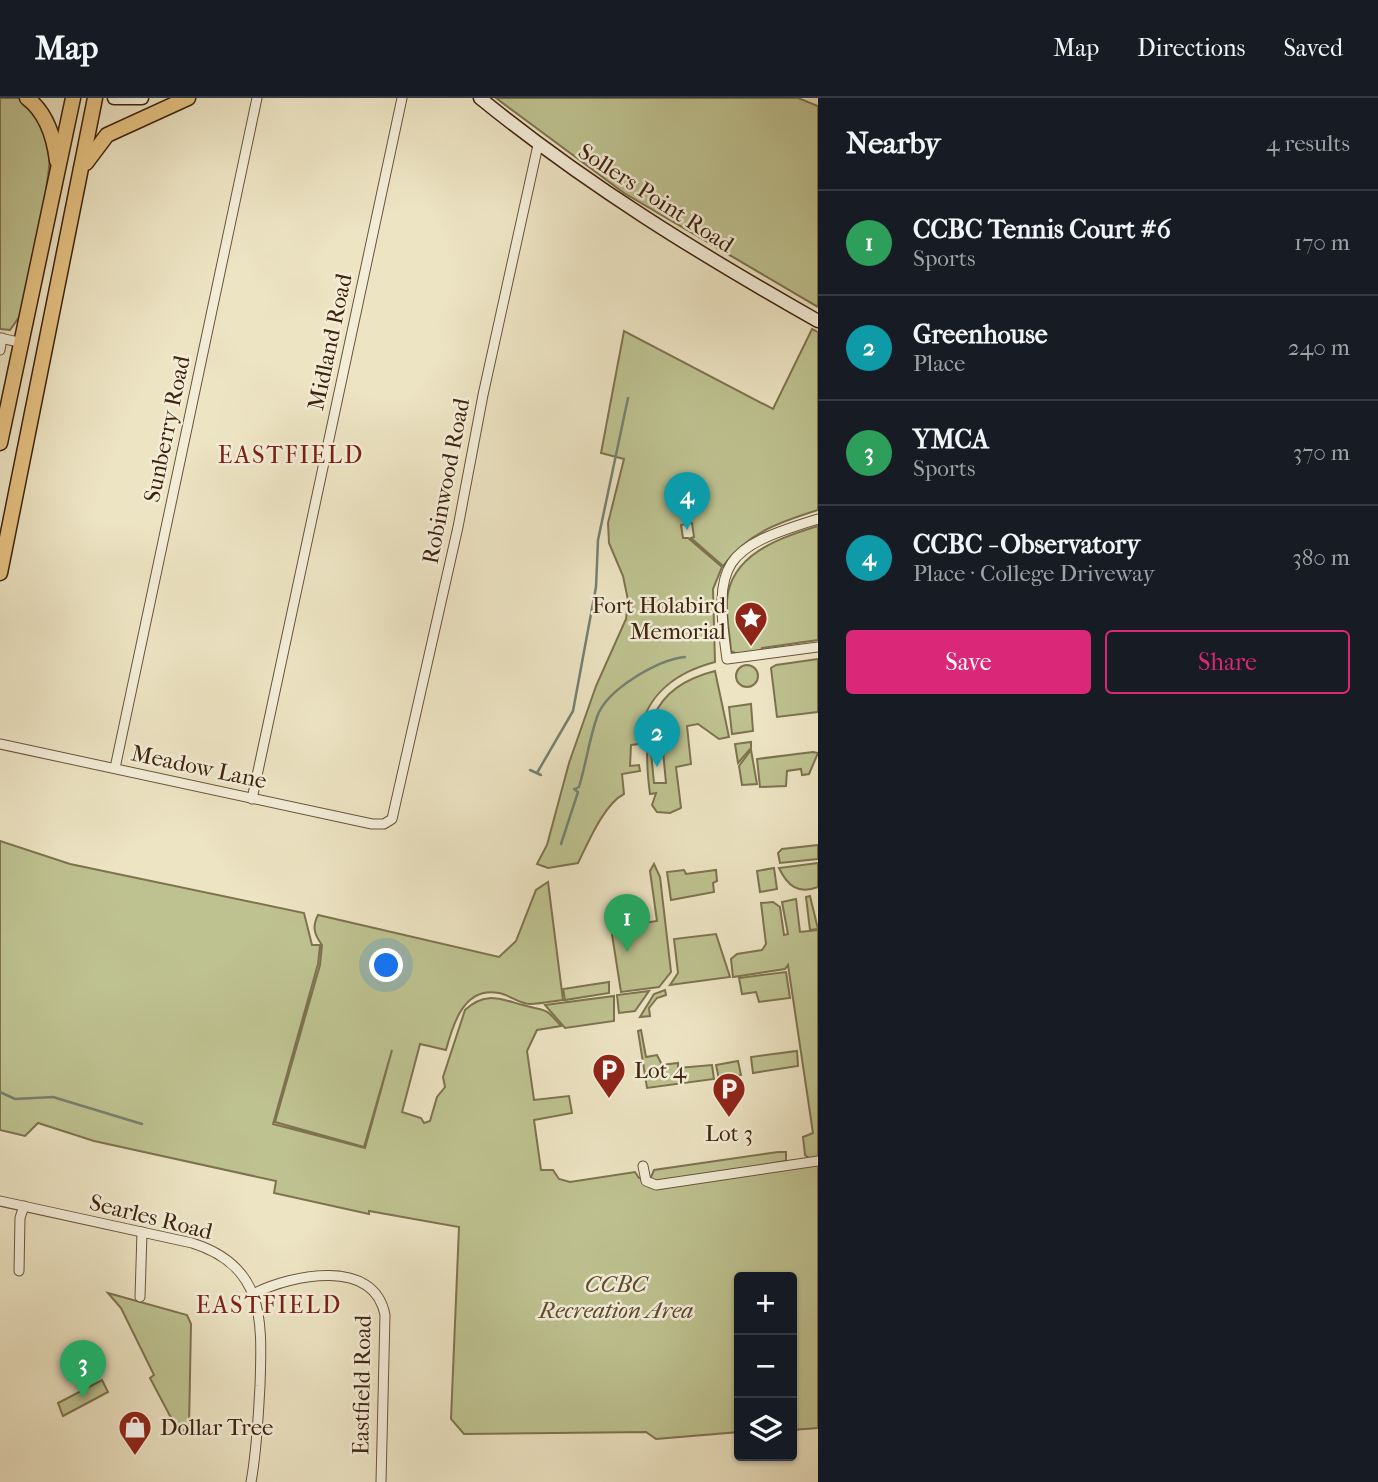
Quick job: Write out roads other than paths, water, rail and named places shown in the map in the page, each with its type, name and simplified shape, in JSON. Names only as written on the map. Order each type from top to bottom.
[{"type":"main road","points":[[27,98],[39,110],[51,131],[58,171]]},
{"type":"main road","points":[[0,443],[73,98]]},
{"type":"main road","points":[[0,573],[95,98]]},
{"type":"main road","points":[[79,180],[89,156],[107,135],[188,98]]},
{"type":"street","points":[[114,98],[142,98]]},
{"type":"street","name":"Sunberry Road","points":[[115,768],[257,98]]},
{"type":"street","name":"Midland Road","points":[[252,799],[402,98]]},
{"type":"street","name":"Sollers Point Road","points":[[480,98],[538,145],[635,214],[818,321]]},
{"type":"street","name":"Robinwood Road","points":[[389,822],[396,810],[538,145]]},
{"type":"street","points":[[0,350],[1,338],[23,343]]},
{"type":"street","points":[[818,519],[761,538],[749,545],[729,568],[720,595],[727,659],[818,647]]},
{"type":"street","name":"Meadow Lane","points":[[0,744],[372,824],[389,822]]},
{"type":"street","points":[[643,1166],[646,1181],[656,1185],[818,1161]]},
{"type":"street","name":"Searles Road","points":[[0,1201],[192,1243],[220,1255],[237,1269],[254,1293],[260,1315],[257,1440],[251,1482]]},
{"type":"street","points":[[19,1271],[20,1218],[24,1206]]},
{"type":"street","points":[[141,1297],[142,1232]]},
{"type":"street","name":"Eastfield Road","points":[[254,1293],[293,1280],[332,1276],[362,1283],[378,1296],[385,1315],[382,1482]]},
{"type":"waterway","points":[[537,773],[573,711],[596,587],[598,540],[628,398]]},
{"type":"waterway","points":[[575,789],[579,787],[592,734],[602,707],[621,687],[647,670],[685,657]]},
{"type":"waterway","points":[[530,770],[541,775]]},
{"type":"waterway","points":[[561,844],[578,792],[574,789]]},
{"type":"waterway","points":[[0,1092],[15,1099],[53,1097],[142,1124]]},
{"type":"place","name":"CCBC - Observatory","points":[[687,530]]},
{"type":"place","name":"Fort Holabird Memorial","points":[[751,648]]},
{"type":"place","name":"Greenhouse","points":[[657,767]]},
{"type":"place","name":"CCBC Tennis Court #6","points":[[627,952]]},
{"type":"place","name":"Lot 4","points":[[609,1100]]},
{"type":"place","name":"Lot 3","points":[[729,1119]]},
{"type":"place","name":"YMCA","points":[[83,1398]]},
{"type":"place","name":"Dollar Tree","points":[[135,1457]]},
{"type":"district","name":"EASTFIELD","points":[[291,455]]},
{"type":"district","name":"EASTFIELD","points":[[269,1305]]},
{"type":"park label","name":"CCBC Recreation Area","points":[[616,1297]]}]
